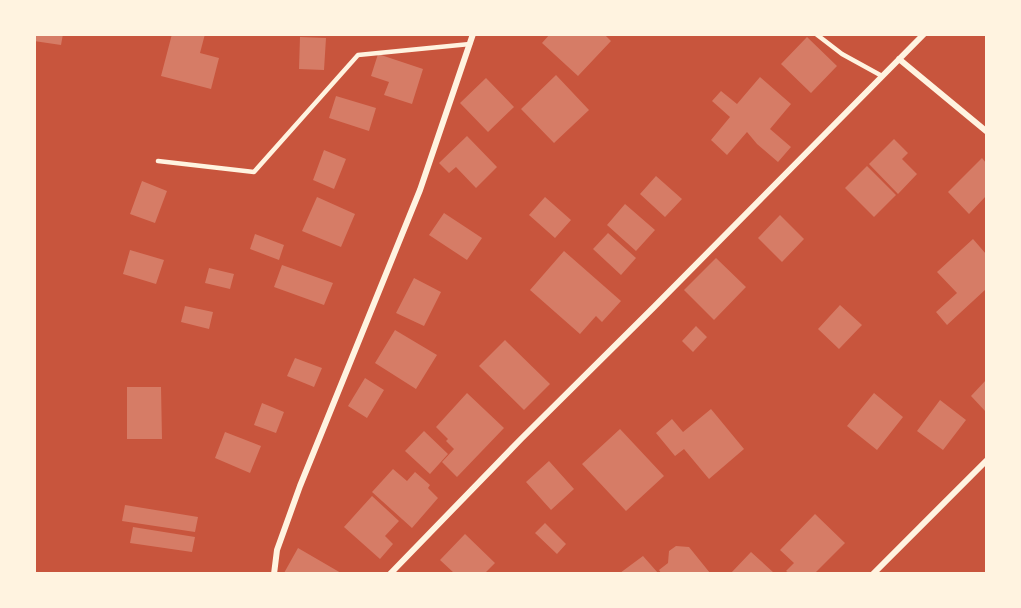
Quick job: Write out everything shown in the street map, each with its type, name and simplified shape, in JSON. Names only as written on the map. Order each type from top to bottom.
[{"type":"street","points":[[274,573],[277,550],[300,486],[420,190],[473,34]]},
{"type":"street","points":[[390,573],[924,34]]},
{"type":"street","points":[[899,59],[987,131]]},
{"type":"street","points":[[873,573],[987,461]]},
{"type":"lane","points":[[816,34],[842,54],[882,76]]},
{"type":"lane","points":[[158,161],[254,172],[358,55],[470,44]]},
{"type":"building","points":[[34,34],[63,34],[61,45],[34,41]]},
{"type":"building","points":[[172,34],[205,34],[200,53],[219,58],[211,89],[161,76]]},
{"type":"building","points":[[550,34],[604,34],[611,41],[578,76],[542,43]]},
{"type":"building","points":[[300,37],[326,38],[324,70],[299,69]]},
{"type":"building","points":[[807,37],[837,66],[811,93],[781,64]]},
{"type":"building","points":[[378,54],[423,69],[412,104],[384,95],[389,82],[371,76]]},
{"type":"building","points":[[556,75],[589,110],[554,143],[521,109]]},
{"type":"building","points":[[760,77],[791,104],[770,129],[791,147],[778,162],[747,132],[727,155],[711,140],[730,117],[712,101],[721,91],[737,104]]},
{"type":"building","points":[[486,78],[514,107],[488,132],[460,103]]},
{"type":"building","points":[[336,96],[376,108],[369,131],[329,118]]},
{"type":"building","points":[[467,136],[497,167],[476,188],[456,167],[449,173],[439,163]]},
{"type":"building","points":[[894,139],[908,153],[902,159],[917,174],[898,194],[869,164]]},
{"type":"building","points":[[324,150],[346,159],[334,189],[313,180]]},
{"type":"building","points":[[982,158],[986,163],[986,196],[969,214],[948,192]]},
{"type":"building","points":[[867,166],[896,195],[874,217],[845,188]]},
{"type":"building","points":[[656,176],[682,199],[665,217],[640,194]]},
{"type":"building","points":[[142,181],[167,191],[155,223],[130,214]]},
{"type":"building","points":[[317,197],[355,214],[341,247],[302,231]]},
{"type":"building","points":[[545,197],[571,220],[555,238],[529,215]]},
{"type":"building","points":[[625,204],[655,230],[636,251],[607,225]]},
{"type":"building","points":[[444,213],[482,238],[467,260],[429,235]]},
{"type":"building","points":[[780,215],[804,239],[782,262],[758,238]]},
{"type":"building","points":[[608,233],[636,258],[621,275],[593,249]]},
{"type":"building","points":[[255,234],[284,245],[279,260],[250,249]]},
{"type":"building","points":[[973,239],[986,254],[986,289],[947,325],[936,312],[957,293],[937,272]]},
{"type":"building","points":[[130,250],[164,260],[156,284],[123,274]]},
{"type":"building","points":[[564,251],[621,301],[602,322],[596,316],[580,334],[530,290]]},
{"type":"building","points":[[716,258],[746,287],[714,320],[684,290]]},
{"type":"building","points":[[282,265],[333,283],[324,305],[274,287]]},
{"type":"building","points":[[209,268],[234,274],[230,289],[205,283]]},
{"type":"building","points":[[414,278],[441,292],[424,326],[396,313]]},
{"type":"building","points":[[840,305],[862,325],[839,349],[818,329]]},
{"type":"building","points":[[185,306],[213,312],[209,329],[181,322]]},
{"type":"building","points":[[696,326],[707,337],[693,352],[682,341]]},
{"type":"building","points":[[395,330],[437,355],[416,389],[375,363]]},
{"type":"building","points":[[505,340],[550,384],[524,410],[479,366]]},
{"type":"building","points":[[295,358],[322,368],[314,387],[287,376]]},
{"type":"building","points":[[365,378],[384,390],[367,418],[348,406]]},
{"type":"building","points":[[986,380],[986,412],[971,396]]},
{"type":"building","points":[[127,387],[161,387],[162,439],[127,439]]},
{"type":"building","points":[[467,393],[504,428],[457,477],[442,462],[454,449],[436,427]]},
{"type":"building","points":[[874,393],[903,417],[877,450],[847,426]]},
{"type":"building","points":[[940,400],[966,420],[943,450],[917,431]]},
{"type":"building","points":[[262,403],[284,412],[276,433],[254,425]]},
{"type":"building","points":[[711,409],[744,449],[709,479],[684,449],[675,456],[656,433],[672,419],[683,432]]},
{"type":"building","points":[[620,429],[664,476],[626,511],[582,464]]},
{"type":"building","points":[[424,431],[448,454],[430,474],[405,451]]},
{"type":"building","points":[[225,432],[261,446],[250,473],[215,458]]},
{"type":"building","points":[[549,461],[574,489],[551,510],[526,482]]},
{"type":"building","points":[[393,469],[407,481],[415,472],[430,485],[428,488],[438,498],[412,528],[372,492]]},
{"type":"building","points":[[372,496],[399,521],[385,536],[393,544],[380,559],[344,527]]},
{"type":"building","points":[[125,505],[198,517],[195,532],[122,521]]},
{"type":"building","points":[[815,514],[845,543],[815,573],[789,573],[786,571],[794,563],[780,550]]},
{"type":"building","points":[[545,523],[566,544],[557,554],[535,533]]},
{"type":"building","points":[[133,527],[195,537],[192,552],[130,543]]},
{"type":"building","points":[[465,534],[495,563],[485,573],[454,573],[440,560]]},
{"type":"building","points":[[676,546],[689,547],[710,573],[661,573],[659,570],[668,563],[669,551]]},
{"type":"building","points":[[298,548],[341,573],[284,573]]},
{"type":"building","points":[[751,552],[774,573],[731,573]]},
{"type":"building","points":[[643,556],[658,573],[620,573]]}]
